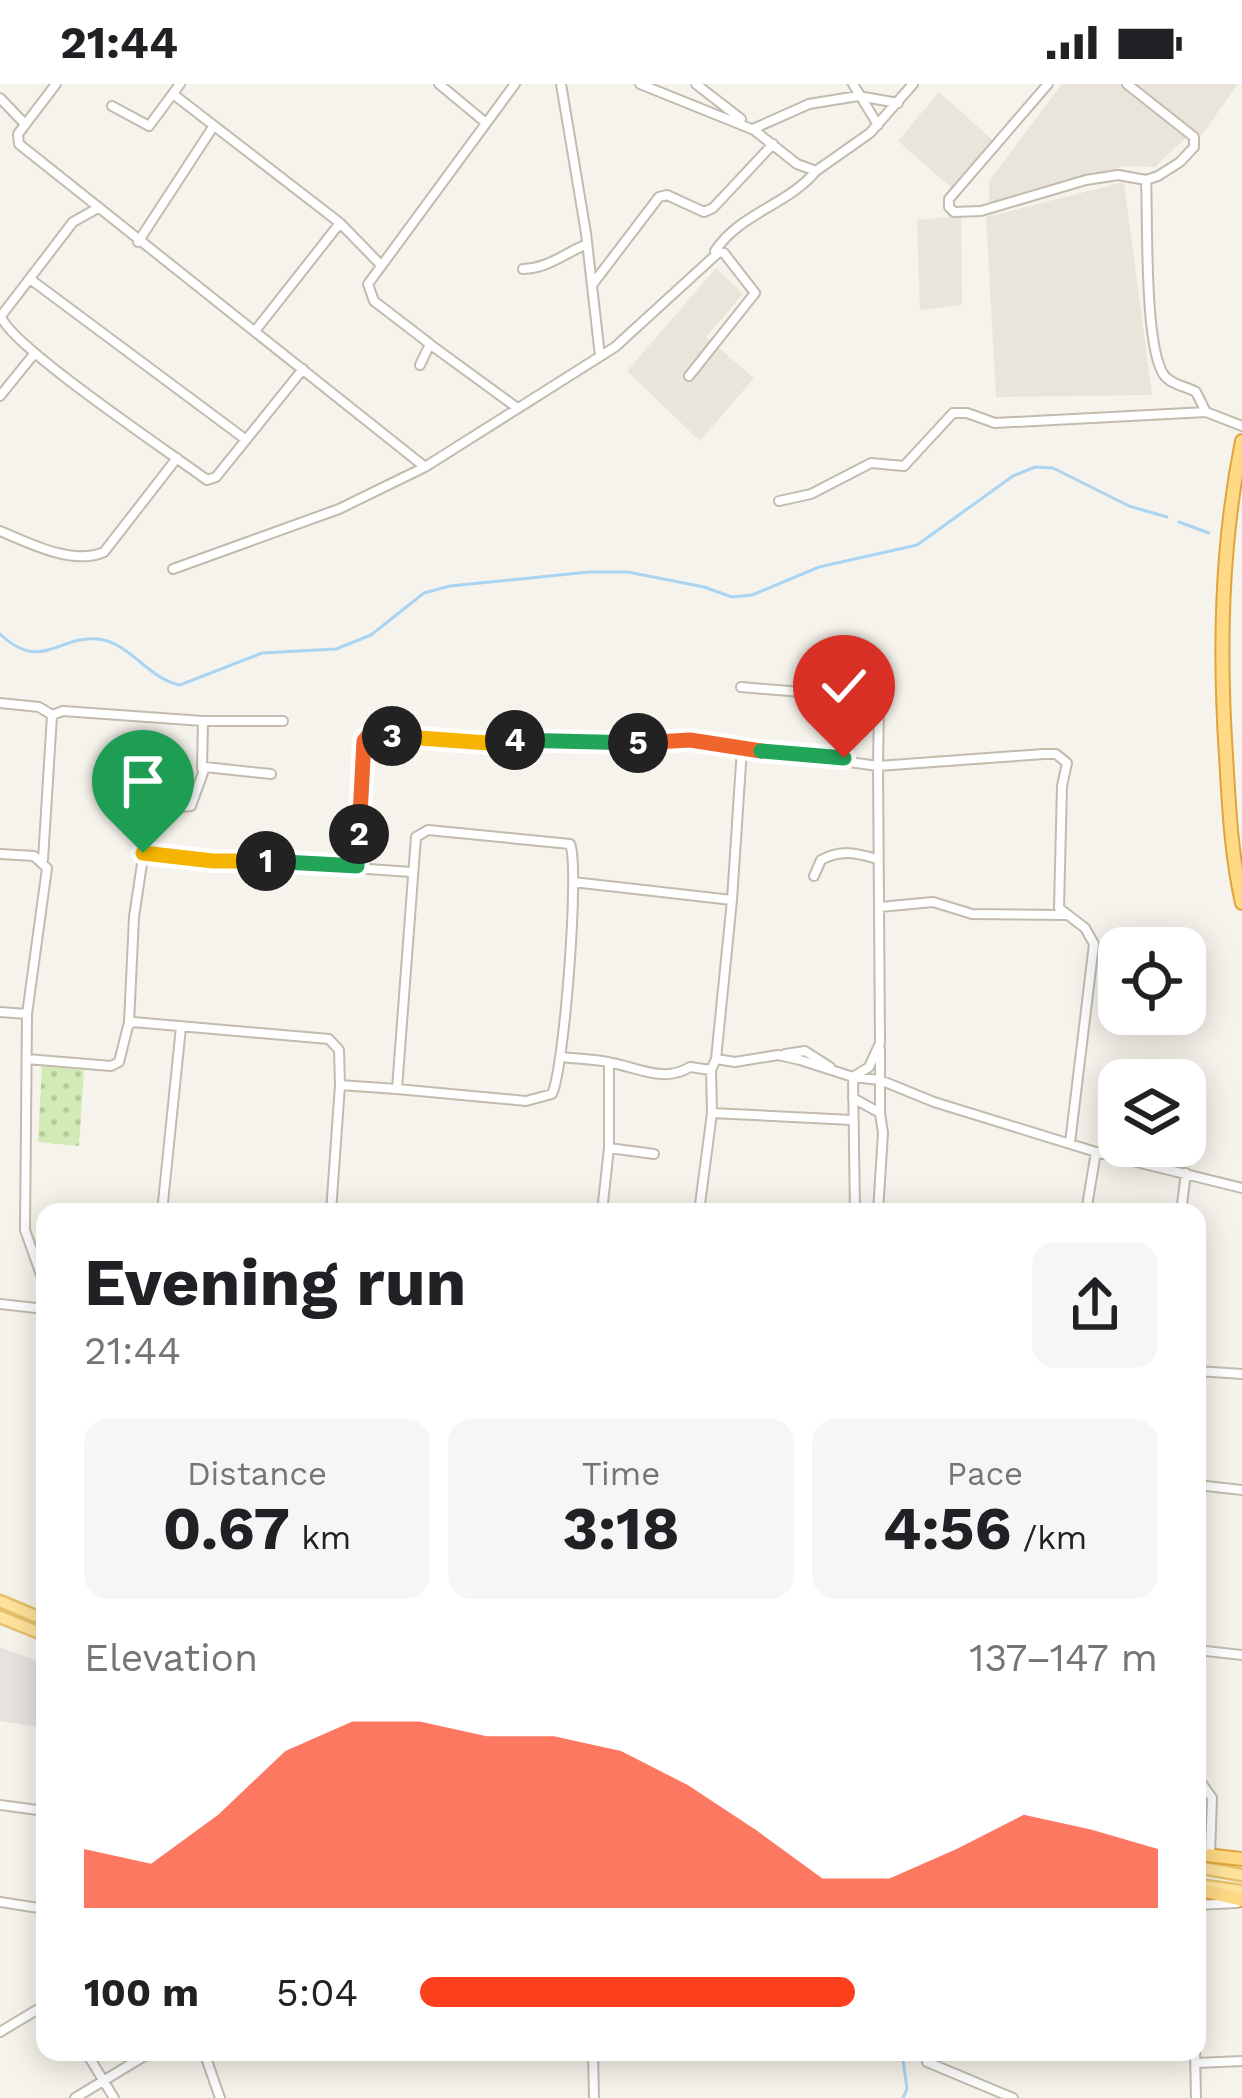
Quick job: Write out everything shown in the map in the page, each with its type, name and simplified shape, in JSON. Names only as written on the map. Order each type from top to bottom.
[{"type":"highway","points":[[1242,442],[1227,530],[1221,607],[1228,821],[1242,903]]},
{"type":"highway","points":[[1206,1855],[1242,1859]]},
{"type":"highway","points":[[1206,1889],[1242,1898]]},
{"type":"main road","points":[[0,1601],[36,1616]]},
{"type":"main road","points":[[0,1617],[36,1631]]},
{"type":"main road","points":[[1206,1869],[1242,1875]]},
{"type":"street","points":[[56,84],[18,134],[19,144],[425,467]]},
{"type":"street","points":[[112,106],[149,126],[180,84]]},
{"type":"street","points":[[439,84],[486,123]]},
{"type":"street","points":[[515,84],[368,284],[370,295],[517,407]]},
{"type":"street","points":[[561,84],[600,356]]},
{"type":"street","points":[[640,84],[754,130]]},
{"type":"street","points":[[696,84],[797,164],[816,171]]},
{"type":"street","points":[[853,84],[878,125]]},
{"type":"street","points":[[173,569],[339,509],[425,467],[615,347],[713,255],[729,232],[832,163],[878,125],[913,84]]},
{"type":"street","points":[[1048,84],[949,200],[954,212],[970,214],[1086,179],[1146,180],[1180,162],[1196,141],[1190,131],[1127,84]]},
{"type":"street","points":[[173,94],[340,223],[380,264]]},
{"type":"street","points":[[754,130],[791,109],[858,96],[899,104]]},
{"type":"street","points":[[0,98],[25,123]]},
{"type":"street","points":[[137,242],[213,127]]},
{"type":"street","points":[[592,285],[659,197],[667,195],[704,212],[773,144]]},
{"type":"street","points":[[1146,180],[1153,345],[1165,376],[1196,392],[1206,412]]},
{"type":"street","points":[[98,208],[74,222],[1,316],[6,330],[34,355],[207,480],[216,476],[303,369]]},
{"type":"street","points":[[255,332],[340,223]]},
{"type":"street","points":[[523,269],[547,268],[560,255],[587,244]]},
{"type":"street","points":[[689,376],[755,293],[724,253],[713,255]]},
{"type":"street","points":[[30,279],[245,439]]},
{"type":"street","points":[[421,365],[430,344]]},
{"type":"street","points":[[0,396],[34,355]]},
{"type":"street","points":[[779,501],[811,494],[871,463],[904,466],[953,413],[967,413],[994,424],[1206,412],[1242,426]]},
{"type":"street","points":[[0,531],[91,558],[104,552],[177,458]]},
{"type":"street","points":[[741,687],[874,698],[880,718],[883,1133],[879,1203]]},
{"type":"street","points":[[0,703],[39,707],[52,715]]},
{"type":"street","points":[[52,715],[63,711],[284,722]]},
{"type":"street","points":[[36,1261],[25,1230],[27,1014],[47,868],[43,860],[52,715]]},
{"type":"street","points":[[27,1059],[111,1066],[122,1056],[129,1023],[134,917],[150,810],[191,806],[202,768],[202,721]]},
{"type":"street","points":[[357,866],[367,737],[488,743],[690,740],[878,766],[1056,754],[1067,763],[1062,786],[1059,908],[1085,928],[1094,944],[1070,1143]]},
{"type":"street","points":[[700,1203],[732,900],[742,748]]},
{"type":"street","points":[[202,768],[271,774]]},
{"type":"street","points":[[340,1085],[539,1100],[552,1094],[561,1057],[573,882],[574,849],[565,841],[428,830],[416,837],[398,1089]]},
{"type":"street","points":[[814,876],[821,860],[835,853],[849,851],[878,860]]},
{"type":"street","points":[[143,853],[411,872]]},
{"type":"street","points":[[0,854],[43,860]]},
{"type":"street","points":[[573,882],[732,900]]},
{"type":"street","points":[[880,907],[933,902],[972,914],[1065,915]]},
{"type":"street","points":[[0,1012],[27,1014]]},
{"type":"street","points":[[129,1023],[329,1039],[338,1050],[340,1085],[332,1203]]},
{"type":"street","points":[[163,1203],[181,1027]]},
{"type":"street","points":[[853,1078],[869,1067],[880,1042]]},
{"type":"street","points":[[716,1059],[735,1062],[778,1055],[853,1078],[880,1080],[934,1102],[1096,1151],[1242,1188]]},
{"type":"street","points":[[561,1057],[609,1062],[653,1074],[677,1076],[690,1067],[711,1070]]},
{"type":"street","points":[[603,1203],[609,1148],[609,1062]]},
{"type":"street","points":[[853,1078],[855,1203]]},
{"type":"street","points":[[852,1098],[880,1113]]},
{"type":"street","points":[[712,1113],[852,1120]]},
{"type":"street","points":[[609,1148],[654,1154]]},
{"type":"street","points":[[1087,1203],[1096,1151]]},
{"type":"street","points":[[1182,1203],[1186,1173]]},
{"type":"street","points":[[0,1304],[36,1308]]},
{"type":"street","points":[[1206,1372],[1242,1374]]},
{"type":"street","points":[[1206,1486],[1242,1490]]},
{"type":"street","points":[[1206,1651],[1242,1655]]},
{"type":"street","points":[[1206,1790],[1212,1798],[1206,1836]]},
{"type":"street","points":[[0,1805],[36,1810]]},
{"type":"street","points":[[1206,1904],[1242,1898]]},
{"type":"street","points":[[0,1902],[36,1908]]},
{"type":"street","points":[[0,2032],[36,2010]]},
{"type":"street","points":[[1206,2059],[1242,2061]]},
{"type":"street","points":[[92,2061],[114,2098]]},
{"type":"street","points":[[74,2098],[136,2061]]},
{"type":"street","points":[[207,2061],[220,2098]]},
{"type":"street","points":[[593,2061],[595,2098]]},
{"type":"street","points":[[1196,2061],[1196,2098]]},
{"type":"street","points":[[927,2062],[1013,2098]]},
{"type":"shaded area","points":[[1062,84],[1120,84],[1188,136],[1155,167],[1124,166],[989,209],[989,181]]},
{"type":"shaded area","points":[[1130,84],[1238,84],[1201,136]]},
{"type":"shaded area","points":[[939,92],[995,142],[955,191],[898,141]]},
{"type":"shaded area","points":[[1124,182],[1152,395],[996,397],[986,217]]},
{"type":"shaded area","points":[[961,216],[962,305],[920,310],[917,220]]},
{"type":"shaded area","points":[[716,268],[743,294],[706,337],[754,378],[700,441],[627,371]]},
{"type":"shaded area","points":[[0,1647],[36,1661],[36,1727],[0,1721]]},
{"type":"green space","points":[[42,1066],[84,1070],[79,1146],[38,1142]]},
{"type":"waterway","points":[[0,634],[14,645],[39,652],[84,639],[110,642],[158,676],[180,685],[262,653],[336,649],[371,635],[424,593],[450,586],[628,572],[732,597],[752,595],[819,567],[917,545],[1013,476],[1035,467],[1053,468],[1129,506],[1167,517]]},
{"type":"waterway","points":[[1179,522],[1209,533]]},
{"type":"waterway","points":[[903,2061],[907,2089],[903,2098]]},
{"type":"route","points":[[143,853],[213,861],[357,866],[367,737],[488,743],[690,740],[844,758]]}]
